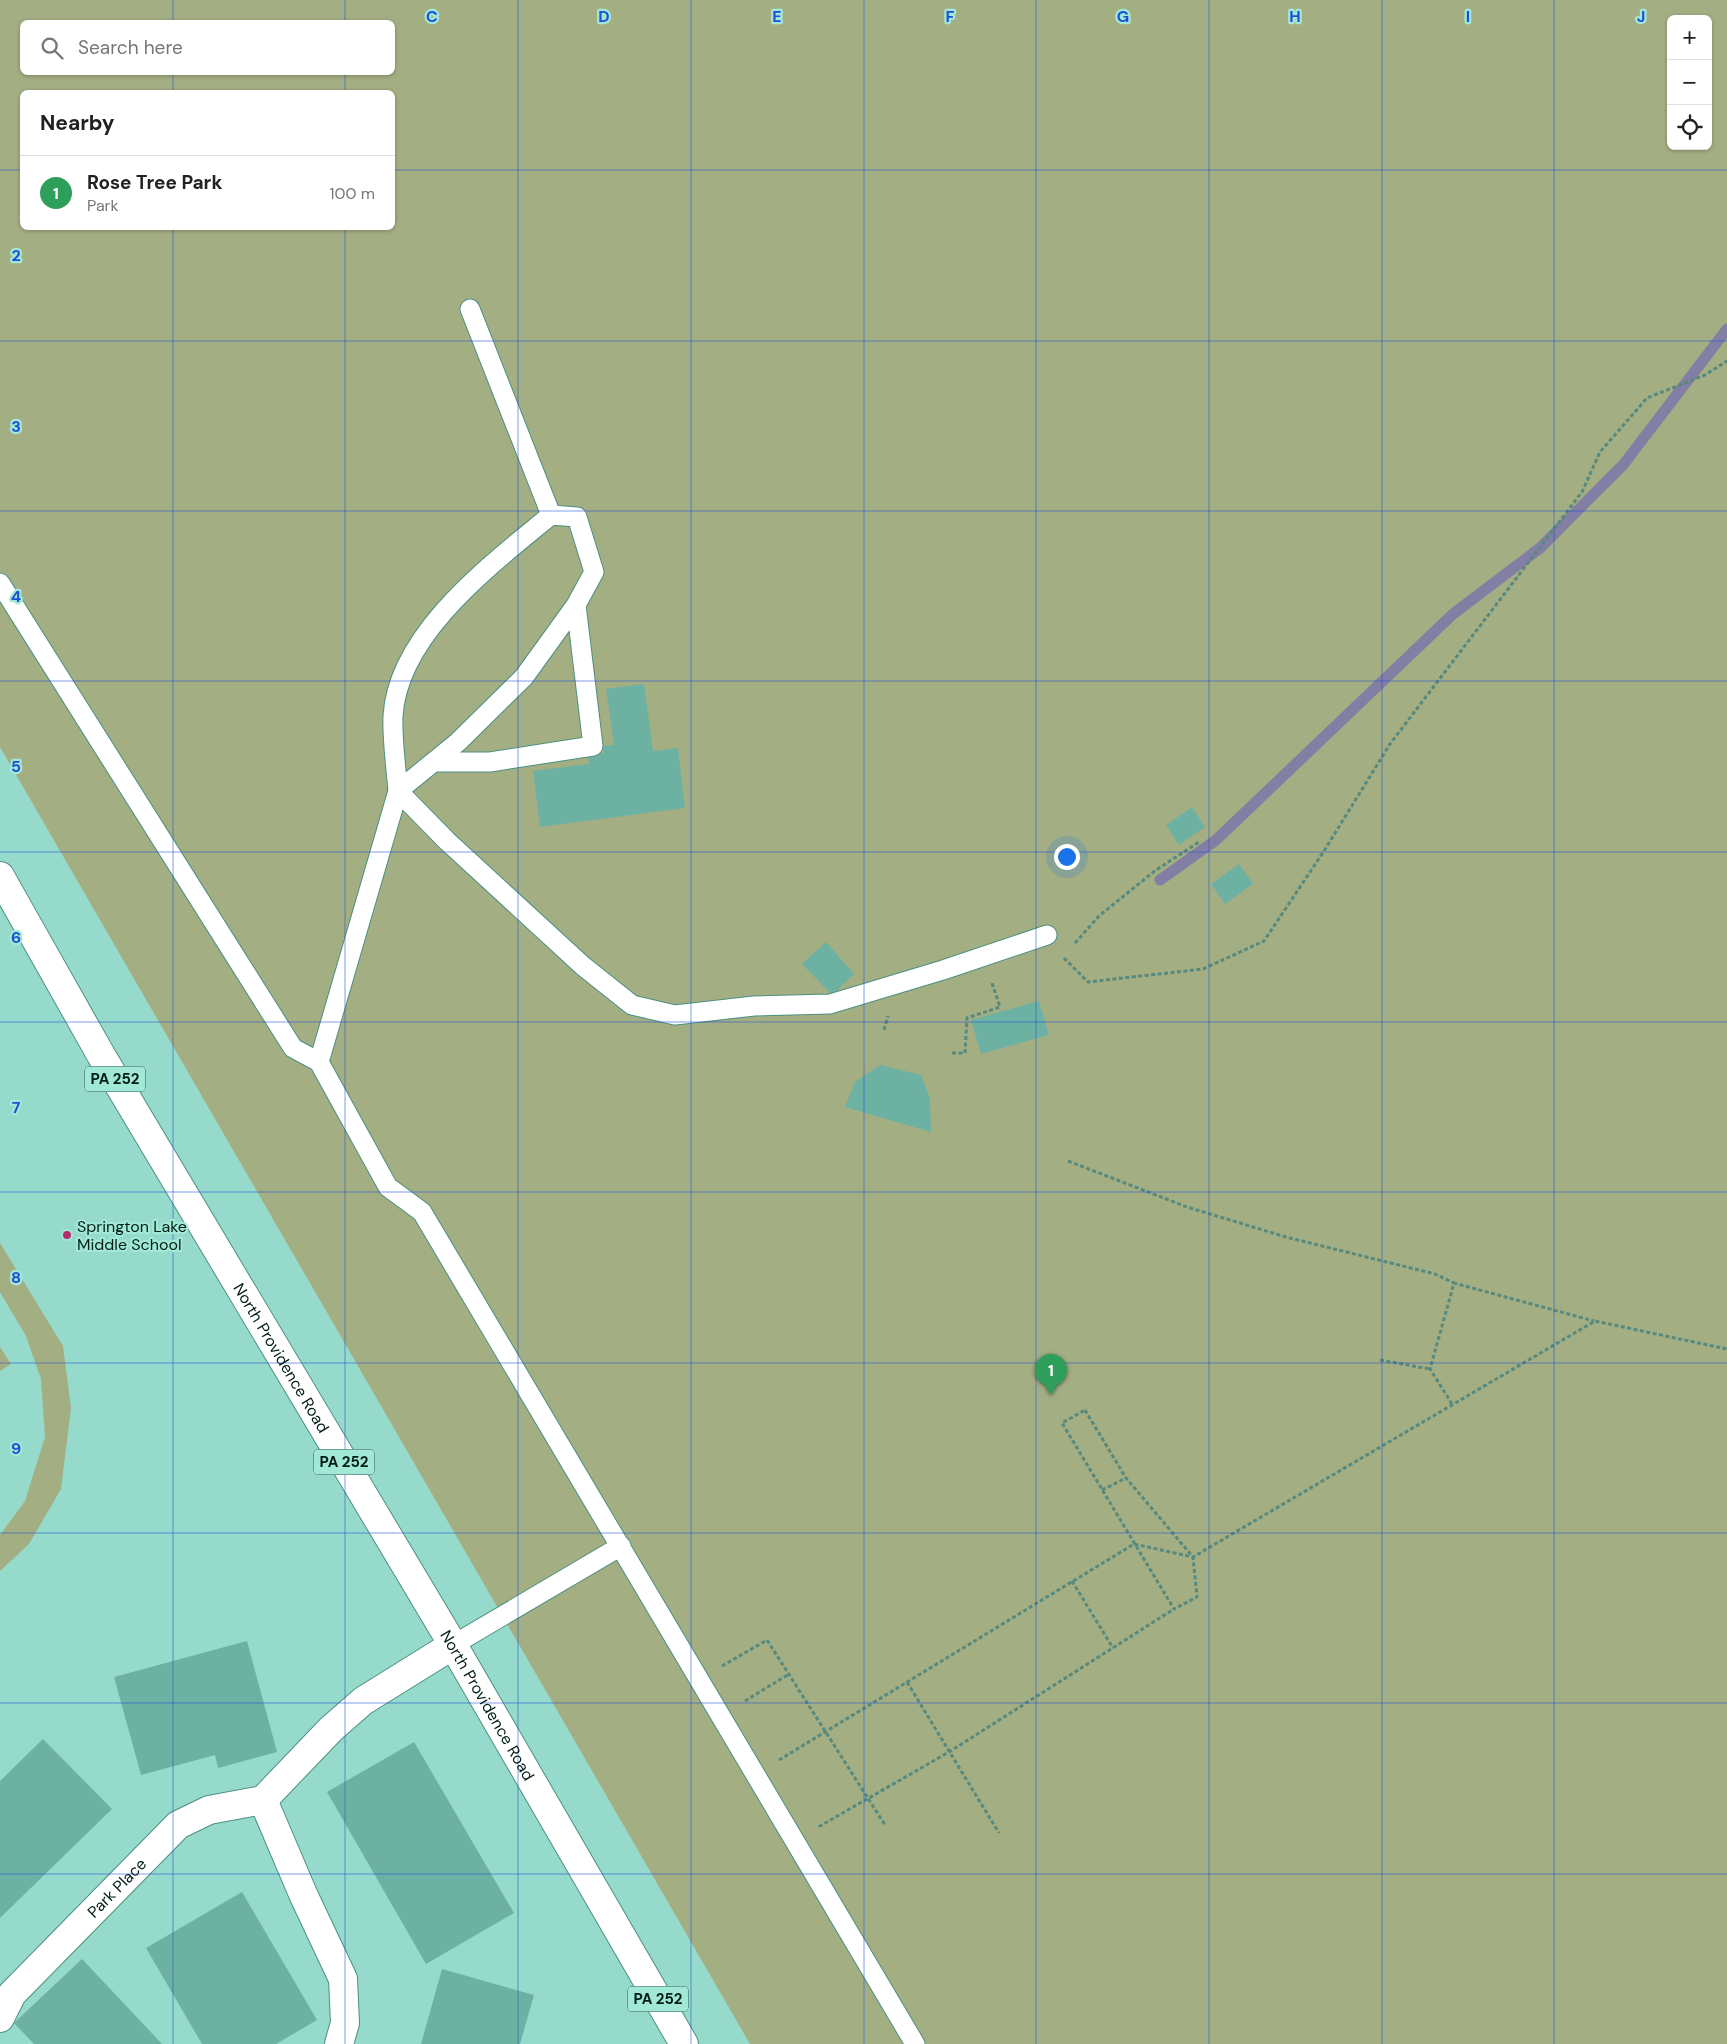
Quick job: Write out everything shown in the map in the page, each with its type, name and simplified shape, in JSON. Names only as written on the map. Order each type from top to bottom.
[{"type":"main road","name":"North Providence Road","points":[[0,876],[101,1055],[453,1645],[684,2044]]},
{"type":"main road","points":[[339,2044],[345,2024],[343,1979],[303,1894],[263,1800],[331,1729],[363,1702],[453,1645]]},
{"type":"main road","name":"Park Place","points":[[0,2018],[12,1994],[178,1825],[209,1810],[263,1800]]},
{"type":"lane","points":[[470,309],[551,516]]},
{"type":"lane","points":[[319,1062],[398,791],[393,715],[402,674],[436,618],[483,571],[551,516],[577,517],[594,572],[576,605],[524,677],[458,742],[398,791]]},
{"type":"lane","points":[[0,583],[293,1048],[319,1062],[388,1187],[422,1212],[915,2044]]},
{"type":"lane","points":[[434,762],[490,762],[593,746],[576,605]]},
{"type":"lane","points":[[398,791],[448,841],[583,966],[632,1005],[675,1015],[754,1006],[830,1004],[1047,935]]},
{"type":"lane","points":[[453,1645],[621,1546]]},
{"type":"path","points":[[1199,842],[1156,870],[1099,916],[1063,957],[1088,982],[1203,969],[1264,941],[1324,851],[1390,744],[1582,492],[1600,452],[1647,398],[1705,375],[1727,360]]},
{"type":"path","points":[[952,1053],[965,1053],[967,1018],[1000,1007],[982,957]]},
{"type":"path","points":[[1068,1161],[1187,1207],[1286,1237],[1435,1274],[1454,1283],[1595,1321],[1727,1349]]},
{"type":"path","points":[[1430,1369],[1454,1283]]},
{"type":"path","points":[[778,1760],[1134,1544],[1193,1557],[1595,1321]]},
{"type":"path","points":[[1380,1360],[1430,1369],[1452,1404]]},
{"type":"path","points":[[820,1826],[949,1752],[1174,1609],[1197,1597],[1193,1557],[1126,1478],[1085,1410],[1062,1423],[1174,1609]]},
{"type":"path","points":[[1102,1490],[1126,1478]]},
{"type":"path","points":[[1072,1581],[1114,1648]]},
{"type":"path","points":[[720,1668],[767,1640],[885,1825]]},
{"type":"path","points":[[742,1703],[789,1674]]},
{"type":"path","points":[[907,1682],[999,1833]]},
{"type":"green space","points":[[0,0],[1727,0],[1727,2044],[750,2044],[0,747]]},
{"type":"green space","points":[[0,1243],[63,1346],[71,1408],[61,1489],[29,1544],[0,1571],[0,1535],[25,1501],[45,1437],[41,1379],[26,1336],[0,1292]]},
{"type":"green space","points":[[0,1347],[11,1364],[0,1371]]},
{"type":"building","points":[[644,684],[653,751],[678,748],[685,808],[540,827],[533,771],[589,764],[588,755],[604,753],[603,746],[614,745],[606,689]]},
{"type":"building","points":[[1192,807],[1205,827],[1179,845],[1166,825]]},
{"type":"building","points":[[1239,864],[1253,884],[1225,904],[1211,884]]},
{"type":"building","points":[[826,942],[854,974],[832,995],[802,964]]},
{"type":"building","points":[[1039,1001],[1049,1035],[981,1054],[971,1020]]},
{"type":"building","points":[[880,1065],[921,1075],[930,1098],[931,1132],[845,1107],[855,1082]]},
{"type":"building","points":[[247,1641],[277,1752],[218,1768],[215,1755],[141,1775],[114,1677]]},
{"type":"building","points":[[43,1739],[112,1809],[0,1918],[0,1781]]},
{"type":"building","points":[[414,1742],[514,1913],[426,1964],[327,1792]]},
{"type":"building","points":[[242,1892],[317,2020],[276,2044],[202,2044],[146,1948]]},
{"type":"building","points":[[82,1959],[162,2044],[34,2044],[14,2023]]},
{"type":"building","points":[[442,1969],[534,1995],[520,2044],[421,2044]]},
{"type":"waterway","points":[[1160,880],[1216,840],[1453,614],[1540,548],[1623,465],[1727,329]]},
{"type":"place","name":"Springton Lake Middle School","points":[[67,1235]]},
{"type":"place","name":"Rose Tree Park","points":[[1051,1395]]}]
